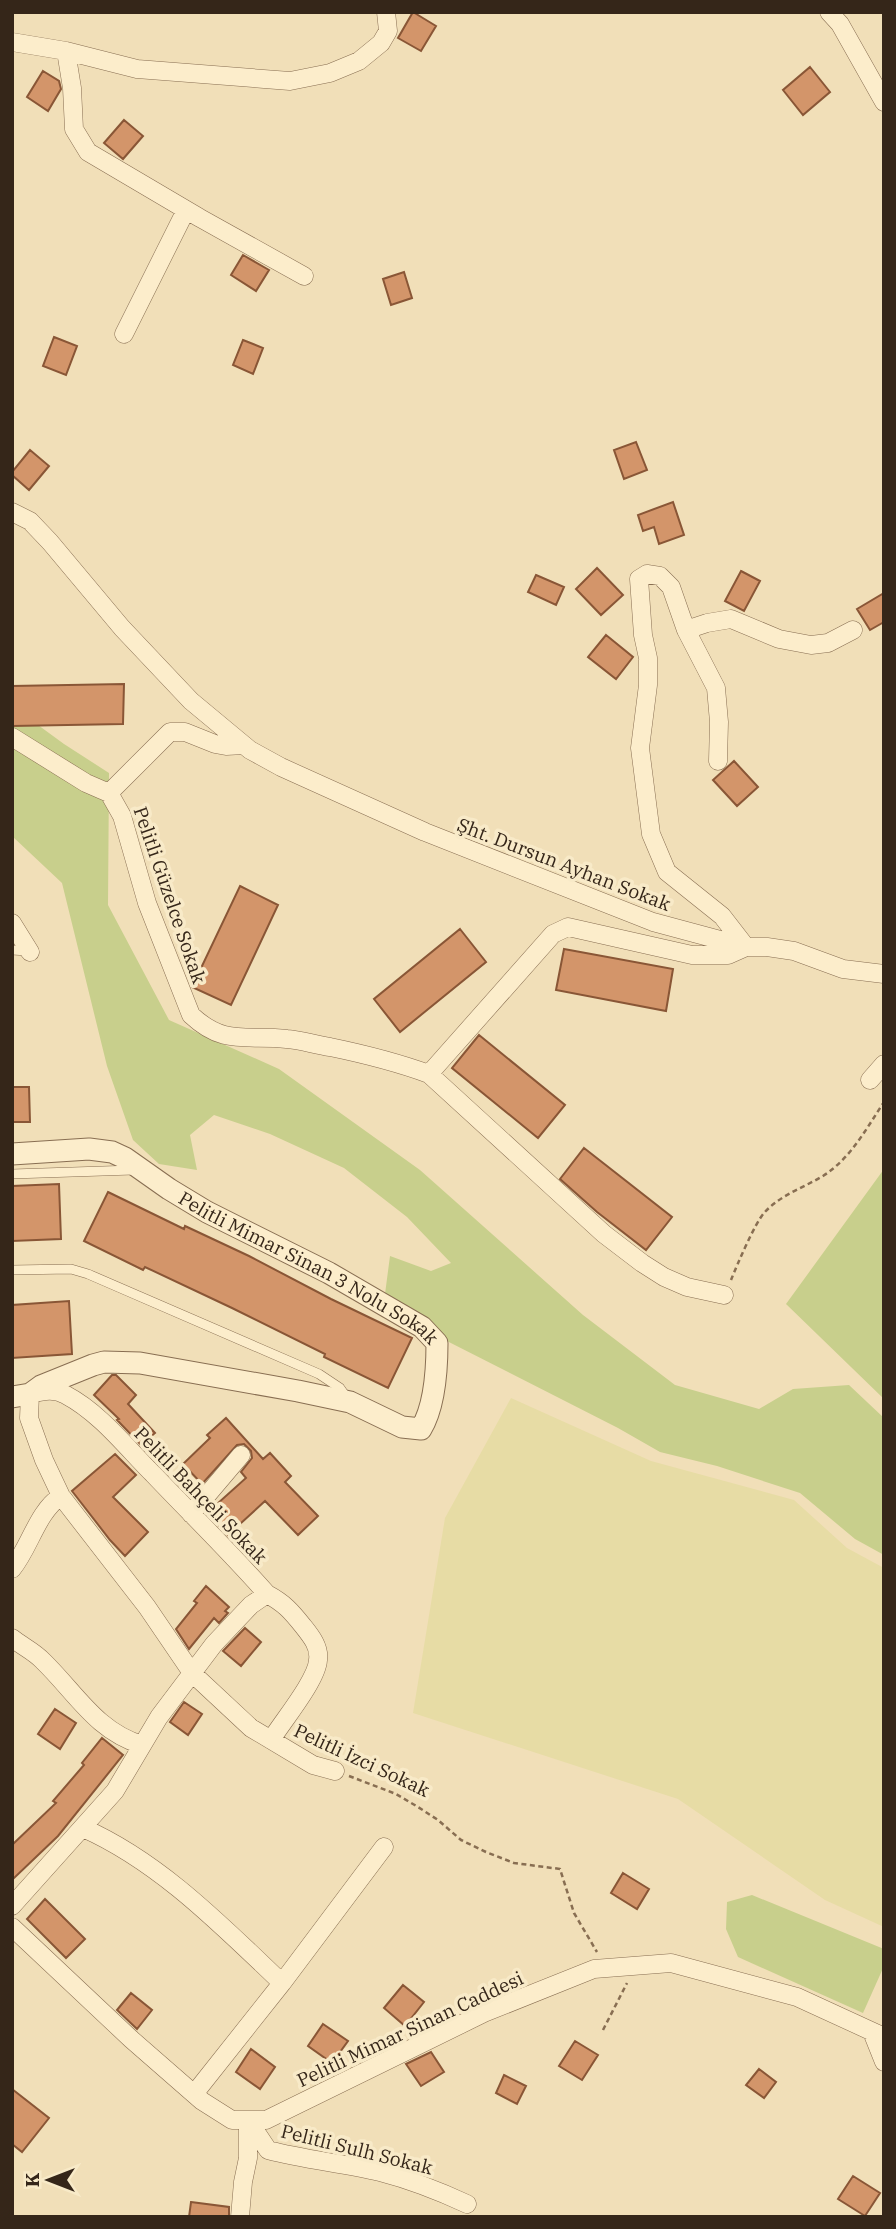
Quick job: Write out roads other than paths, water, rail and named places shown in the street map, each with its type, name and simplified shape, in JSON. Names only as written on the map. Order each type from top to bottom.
[{"type":"street","points":[[12,42],[66,51],[137,69],[290,80],[330,73],[359,61],[381,43],[388,32],[386,12]]},
{"type":"street","points":[[830,12],[840,24],[884,102]]},
{"type":"street","points":[[66,51],[72,88],[74,129],[88,152],[304,276]]},
{"type":"street","points":[[124,334],[186,210]]},
{"type":"street","name":"Şht. Dursun Ayhan Sokak","points":[[12,512],[30,521],[50,542],[122,628],[191,701],[244,745],[281,766],[438,837],[653,922],[746,947],[793,951],[843,969],[877,973]]},
{"type":"street","points":[[429,1074],[553,934],[568,928],[692,955],[728,955],[746,947],[722,916],[667,872],[651,834],[640,748],[648,685],[648,659],[643,635],[639,579],[646,574],[660,576],[671,587],[686,630],[716,688],[718,761]]},
{"type":"street","points":[[686,630],[707,623],[732,620],[779,639],[811,645],[828,643],[853,630]]},
{"type":"street","name":"Şht. Dursun Ayhan Sokak","points":[[109,793],[170,732],[185,732],[226,746],[244,745]]},
{"type":"street","points":[[12,737],[86,783],[109,793]]},
{"type":"street","name":"Pelitli Güzelce Sokak","points":[[109,793],[122,816],[147,902],[191,1015],[204,1028],[243,1039],[287,1039],[390,1060],[429,1074],[604,1234],[642,1263],[687,1287],[724,1295]]},
{"type":"street","points":[[12,923],[21,951]]},
{"type":"street","points":[[877,973],[884,986]]},
{"type":"street","points":[[870,1080],[884,1064]]},
{"type":"street","name":"Pelitli Mimar Sinan 3 Nolu Sokak","points":[[12,1154],[89,1150],[112,1152],[207,1212],[329,1273],[422,1327],[437,1343],[428,1416],[421,1429],[402,1427],[350,1402],[140,1363],[104,1362],[21,1395]]},
{"type":"street","name":"Pelitli Bahçeli Sokak","points":[[12,1906],[115,1791],[159,1717],[214,1644],[251,1605],[267,1594],[83,1406],[58,1391],[47,1390],[21,1395]]},
{"type":"street","points":[[12,1569],[22,1558],[49,1504],[61,1496],[44,1460],[21,1395]]},
{"type":"street","points":[[191,1514],[242,1455]]},
{"type":"street","name":"Pelitli İzci Sokak","points":[[61,1496],[147,1607],[192,1672],[251,1728],[313,1765],[335,1770]]},
{"type":"street","points":[[267,1594],[284,1604],[306,1630],[315,1642],[318,1660],[314,1674],[271,1740]]},
{"type":"street","points":[[12,1638],[41,1658],[111,1732],[142,1745]]},
{"type":"street","points":[[83,1828],[110,1840],[188,1894],[282,1983]]},
{"type":"street","points":[[194,2094],[384,1847]]},
{"type":"street","points":[[12,1927],[194,2094],[232,2120],[248,2120],[248,2158],[240,2217]]},
{"type":"street","name":"Pelitli Mimar Sinan Caddesi","points":[[248,2120],[267,2120],[484,2013],[594,1969],[671,1963],[797,1997],[878,2035]]},
{"type":"street","points":[[878,2035],[884,2063]]},
{"type":"street","name":"Pelitli Sulh Sokak","points":[[248,2120],[268,2150],[378,2172],[425,2185],[467,2204]]},
{"type":"lane","points":[[12,1174],[142,1170]]},
{"type":"lane","points":[[12,1270],[71,1269],[88,1274],[319,1374],[340,1388],[350,1402]]}]
